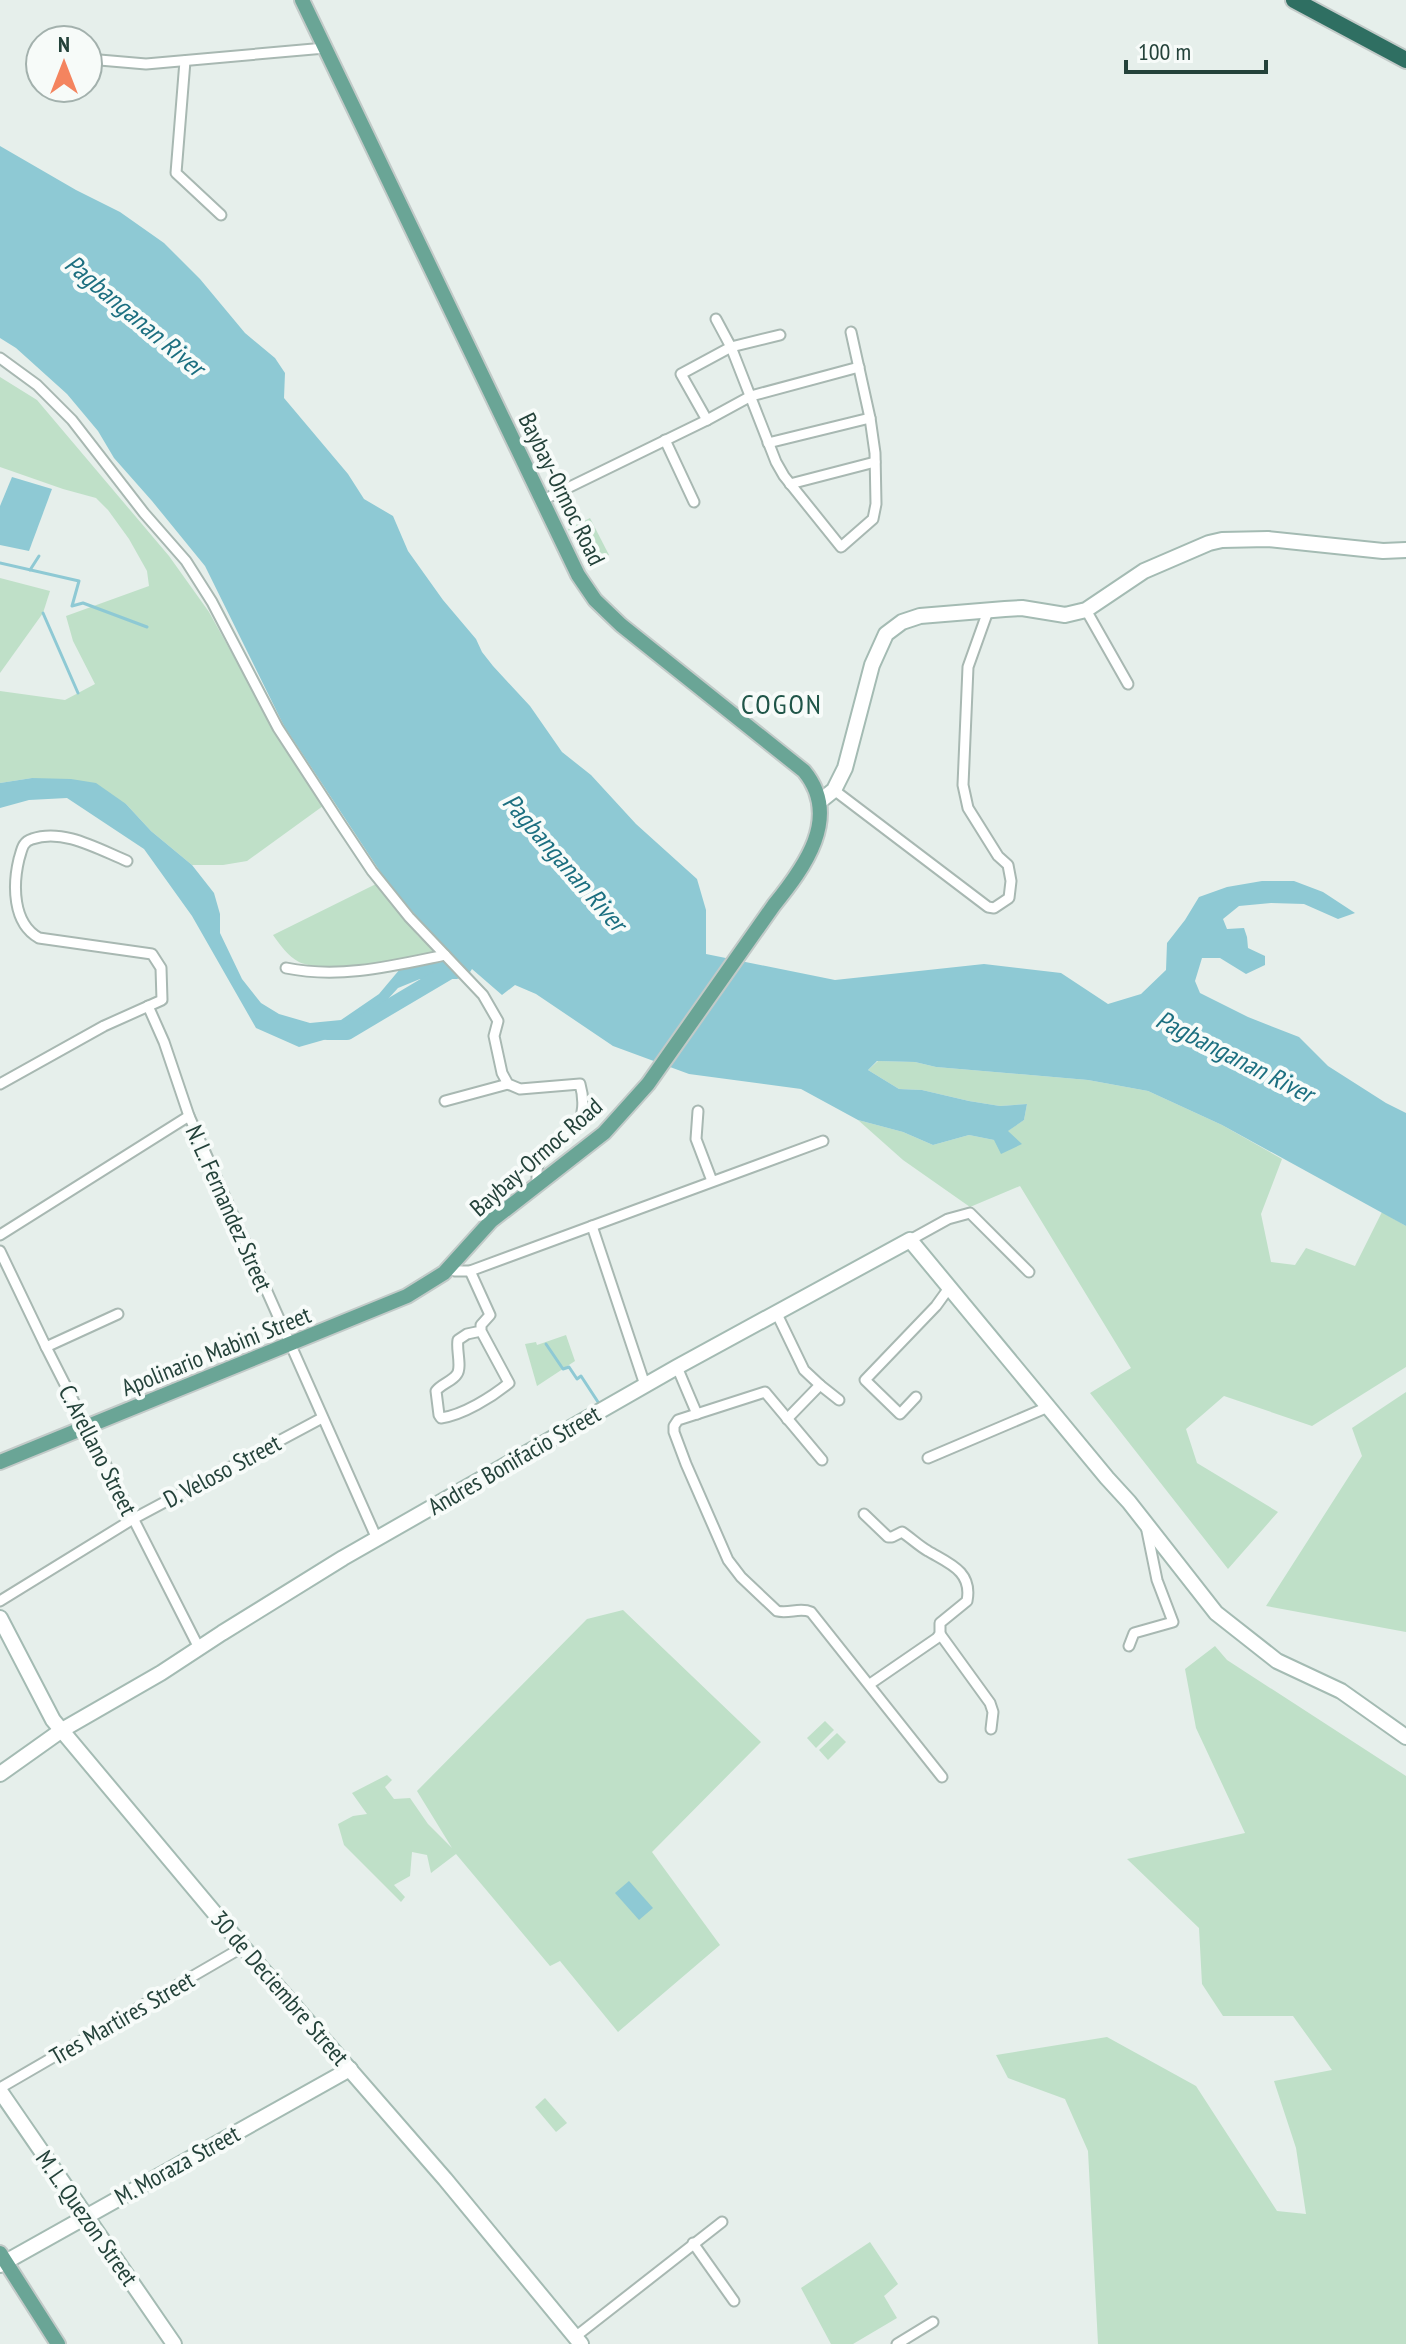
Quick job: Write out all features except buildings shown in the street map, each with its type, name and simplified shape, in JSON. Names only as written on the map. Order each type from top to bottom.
[{"type":"highway","points":[[1294,0],[1406,60]]},
{"type":"main road","name":"Baybay-Ormoc Road","points":[[302,0],[578,575],[595,600],[621,625],[804,771],[815,787],[819,802],[813,848],[648,1084],[604,1133],[491,1221],[446,1271]]},
{"type":"main road","name":"Apolinario Mabini Street","points":[[0,1462],[407,1296],[446,1271]]},
{"type":"main road","points":[[2,2260],[58,2344]]},
{"type":"street","points":[[104,61],[141,64],[325,48]]},
{"type":"street","points":[[185,61],[175,172],[221,215]]},
{"type":"street","points":[[716,319],[731,347],[776,462],[841,547],[873,519],[876,504],[870,418],[851,332]]},
{"type":"street","points":[[707,420],[681,374],[731,347],[780,335]]},
{"type":"street","points":[[0,358],[37,385],[72,420],[144,513],[186,561],[212,602],[278,728],[372,871],[409,917],[483,995],[498,1021],[494,1036],[502,1073],[508,1084]]},
{"type":"street","points":[[543,500],[751,396],[859,367]]},
{"type":"street","points":[[768,443],[870,418]]},
{"type":"street","points":[[665,440],[694,502]]},
{"type":"street","points":[[790,484],[875,462]]},
{"type":"street","points":[[819,802],[834,790],[845,768],[872,665],[886,634],[902,622],[920,616],[1022,608],[1065,615],[1086,610],[1144,571],[1222,540],[1268,539],[1383,551],[1406,550]]},
{"type":"street","points":[[1086,610],[1128,684]]},
{"type":"street","points":[[834,790],[988,907],[994,908],[1009,898],[1011,881],[1008,865],[998,856],[968,808],[963,785],[968,667],[988,611]]},
{"type":"street","points":[[0,1084],[104,1026],[162,1000],[161,968],[152,954],[39,938],[26,926],[18,908],[16,873],[22,847],[27,840],[63,836],[127,861]]},
{"type":"street","points":[[286,968],[312,973],[369,970],[447,956]]},
{"type":"street","name":"N. L. Fernandez Street","points":[[148,1006],[164,1042],[189,1116],[377,1539]]},
{"type":"street","points":[[445,1101],[508,1084],[520,1089],[580,1084],[584,1098],[582,1113],[575,1129],[541,1152],[537,1183]]},
{"type":"street","points":[[698,1111],[696,1139],[712,1181]]},
{"type":"street","points":[[0,1235],[189,1116]]},
{"type":"street","points":[[446,1271],[470,1271],[823,1141]]},
{"type":"street","name":"Andres Bonifacio Street","points":[[0,1774],[62,1730],[161,1673],[377,1539],[677,1367],[948,1219],[970,1213],[1029,1272]]},
{"type":"street","points":[[592,1226],[645,1385]]},
{"type":"street","points":[[910,1240],[1216,1613],[1277,1661],[1341,1691],[1406,1737]]},
{"type":"street","name":"C. Arellano Street","points":[[0,1251],[199,1648]]},
{"type":"street","points":[[470,1271],[490,1315],[481,1325],[481,1331],[509,1383],[475,1404],[441,1418],[436,1391],[440,1385],[456,1377],[458,1340],[481,1331]]},
{"type":"street","points":[[916,1397],[900,1414],[865,1380],[936,1306],[949,1288]]},
{"type":"street","points":[[776,1312],[804,1370],[839,1400]]},
{"type":"street","points":[[46,1347],[118,1314]]},
{"type":"street","points":[[677,1367],[697,1414]]},
{"type":"street","points":[[787,1419],[820,1385]]},
{"type":"street","points":[[822,1460],[763,1392],[678,1420],[673,1429],[731,1564],[741,1577],[777,1611],[811,1612],[942,1777]]},
{"type":"street","points":[[928,1458],[1048,1407]]},
{"type":"street","name":"D. Veloso Street","points":[[0,1601],[133,1519],[322,1418]]},
{"type":"street","points":[[864,1514],[888,1537],[902,1532],[929,1552],[953,1564],[962,1574],[968,1600],[940,1623],[940,1634],[989,1701],[993,1712],[991,1729]]},
{"type":"street","points":[[1129,1646],[1134,1633],[1173,1622],[1157,1580],[1145,1523]]},
{"type":"street","name":"30 de Deciembre Street","points":[[0,1618],[53,1720],[243,1947],[445,2179],[578,2341]]},
{"type":"street","points":[[870,1684],[940,1634]]},
{"type":"street","name":"Tres Martires Street","points":[[0,2090],[243,1947]]},
{"type":"street","name":"M. Moraza Street","points":[[2,2260],[350,2069]]},
{"type":"street","name":"M. L. Quezon Street","points":[[0,2090],[174,2344]]},
{"type":"street","points":[[578,2341],[722,2222]]},
{"type":"street","points":[[693,2243],[734,2301]]},
{"type":"street","points":[[897,2344],[933,2322]]},
{"type":"green space","points":[[0,377],[37,400],[169,556],[209,612],[280,740],[323,806],[247,861],[192,865],[151,831],[126,804],[32,778],[0,783],[0,691],[65,700],[95,684],[73,641],[66,616],[149,586],[147,571],[129,539],[96,498],[0,467]]},
{"type":"green space","points":[[590,518],[609,555],[587,566],[568,529]]},
{"type":"green space","points":[[0,578],[50,591],[43,613],[0,673]]},
{"type":"green space","points":[[378,883],[418,936],[438,954],[327,967],[299,962],[273,935]]},
{"type":"green space","points":[[878,1061],[1088,1080],[1148,1091],[1222,1125],[1282,1159],[1261,1214],[1271,1262],[1295,1265],[1306,1248],[1355,1266],[1382,1212],[1406,1226],[1406,1367],[1312,1426],[1224,1396],[1186,1429],[1197,1463],[1278,1512],[1228,1569],[1090,1393],[1131,1368],[1020,1186],[970,1207],[903,1160],[858,1120],[903,1132],[933,1145],[969,1135],[994,1140],[1024,1120],[1027,1104],[1000,1106],[922,1090],[899,1089],[868,1070]]},
{"type":"green space","points":[[566,1335],[575,1361],[537,1386],[525,1344],[536,1342],[537,1345]]},
{"type":"green space","points":[[1406,1392],[1406,1632],[1266,1606],[1362,1456],[1352,1428]]},
{"type":"green space","points":[[623,1610],[761,1742],[652,1852],[720,1945],[618,2032],[560,1961],[550,1966],[456,1854],[431,1873],[427,1855],[412,1852],[410,1876],[394,1885],[405,1897],[401,1902],[344,1845],[338,1824],[353,1816],[367,1814],[352,1793],[387,1775],[392,1780],[385,1787],[394,1799],[410,1798],[428,1824],[452,1848],[417,1791],[587,1619]]},
{"type":"green space","points":[[1215,1646],[1227,1660],[1406,1776],[1406,2344],[1098,2344],[1088,2151],[1065,2099],[1008,2078],[996,2055],[1107,2037],[1196,2086],[1277,2211],[1306,2214],[1296,2148],[1274,2081],[1332,2070],[1293,2016],[1223,2016],[1202,1984],[1199,1928],[1127,1859],[1245,1833],[1196,1728],[1185,1669]]},
{"type":"green space","points":[[825,1721],[834,1730],[816,1748],[807,1738]]},
{"type":"green space","points":[[837,1733],[846,1742],[828,1760],[819,1750]]},
{"type":"green space","points":[[545,2098],[567,2123],[556,2132],[535,2107]]},
{"type":"green space","points":[[870,2242],[898,2284],[884,2296],[897,2318],[853,2344],[831,2344],[801,2288]]},
{"type":"water","name":"Pagbanganan River","points":[[0,146],[120,212],[164,243],[200,279],[245,333],[275,358],[285,373],[284,398],[348,474],[364,499],[393,516],[408,551],[443,600],[476,639],[493,666],[530,706],[562,752],[591,775],[636,824],[697,879],[706,910],[706,954],[835,980],[984,964],[1061,973],[1108,1004],[1141,994],[1166,970],[1167,943],[1199,897],[1227,887],[1262,881],[1294,881],[1323,892],[1355,913],[1338,919],[1304,904],[1239,906],[1223,919],[1227,929],[1244,928],[1248,948],[1265,956],[1265,965],[1246,974],[1220,958],[1202,958],[1195,981],[1200,993],[1248,1017],[1299,1037],[1328,1066],[1406,1113],[1406,1226],[1222,1125],[1148,1091],[1088,1080],[936,1067],[915,1062],[877,1061],[868,1070],[899,1089],[922,1090],[1000,1106],[1027,1104],[1024,1120],[1008,1131],[1022,1144],[1001,1154],[994,1140],[969,1135],[933,1145],[903,1132],[858,1120],[801,1089],[689,1074],[613,1046],[536,994],[515,985],[502,995],[472,969],[468,975],[457,979],[420,979],[398,988],[376,1012],[341,1035],[299,1047],[256,1028],[192,916],[144,849],[67,798],[29,800],[0,808],[0,783],[32,778],[96,783],[126,804],[151,831],[192,865],[214,893],[220,914],[220,933],[242,979],[261,1003],[279,1014],[310,1023],[341,1020],[379,994],[400,969],[447,961],[453,955],[385,879],[284,726],[205,566],[114,458],[98,431],[67,394],[16,348],[0,338]]},
{"type":"water","points":[[12,477],[52,489],[29,551],[0,545],[0,506]]},
{"type":"water","points":[[629,1881],[653,1908],[639,1920],[615,1893]]},
{"type":"waterway","points":[[30,570],[39,556]]},
{"type":"waterway","points":[[0,563],[79,581],[72,606],[83,603],[147,627]]},
{"type":"waterway","points":[[43,613],[78,693]]},
{"type":"waterway","points":[[327,1032],[347,1032],[455,968]]},
{"type":"waterway","points":[[546,1344],[563,1369],[569,1367],[577,1379],[581,1376],[598,1402]]},
{"type":"district","name":"COGON","points":[[782,703]]}]
